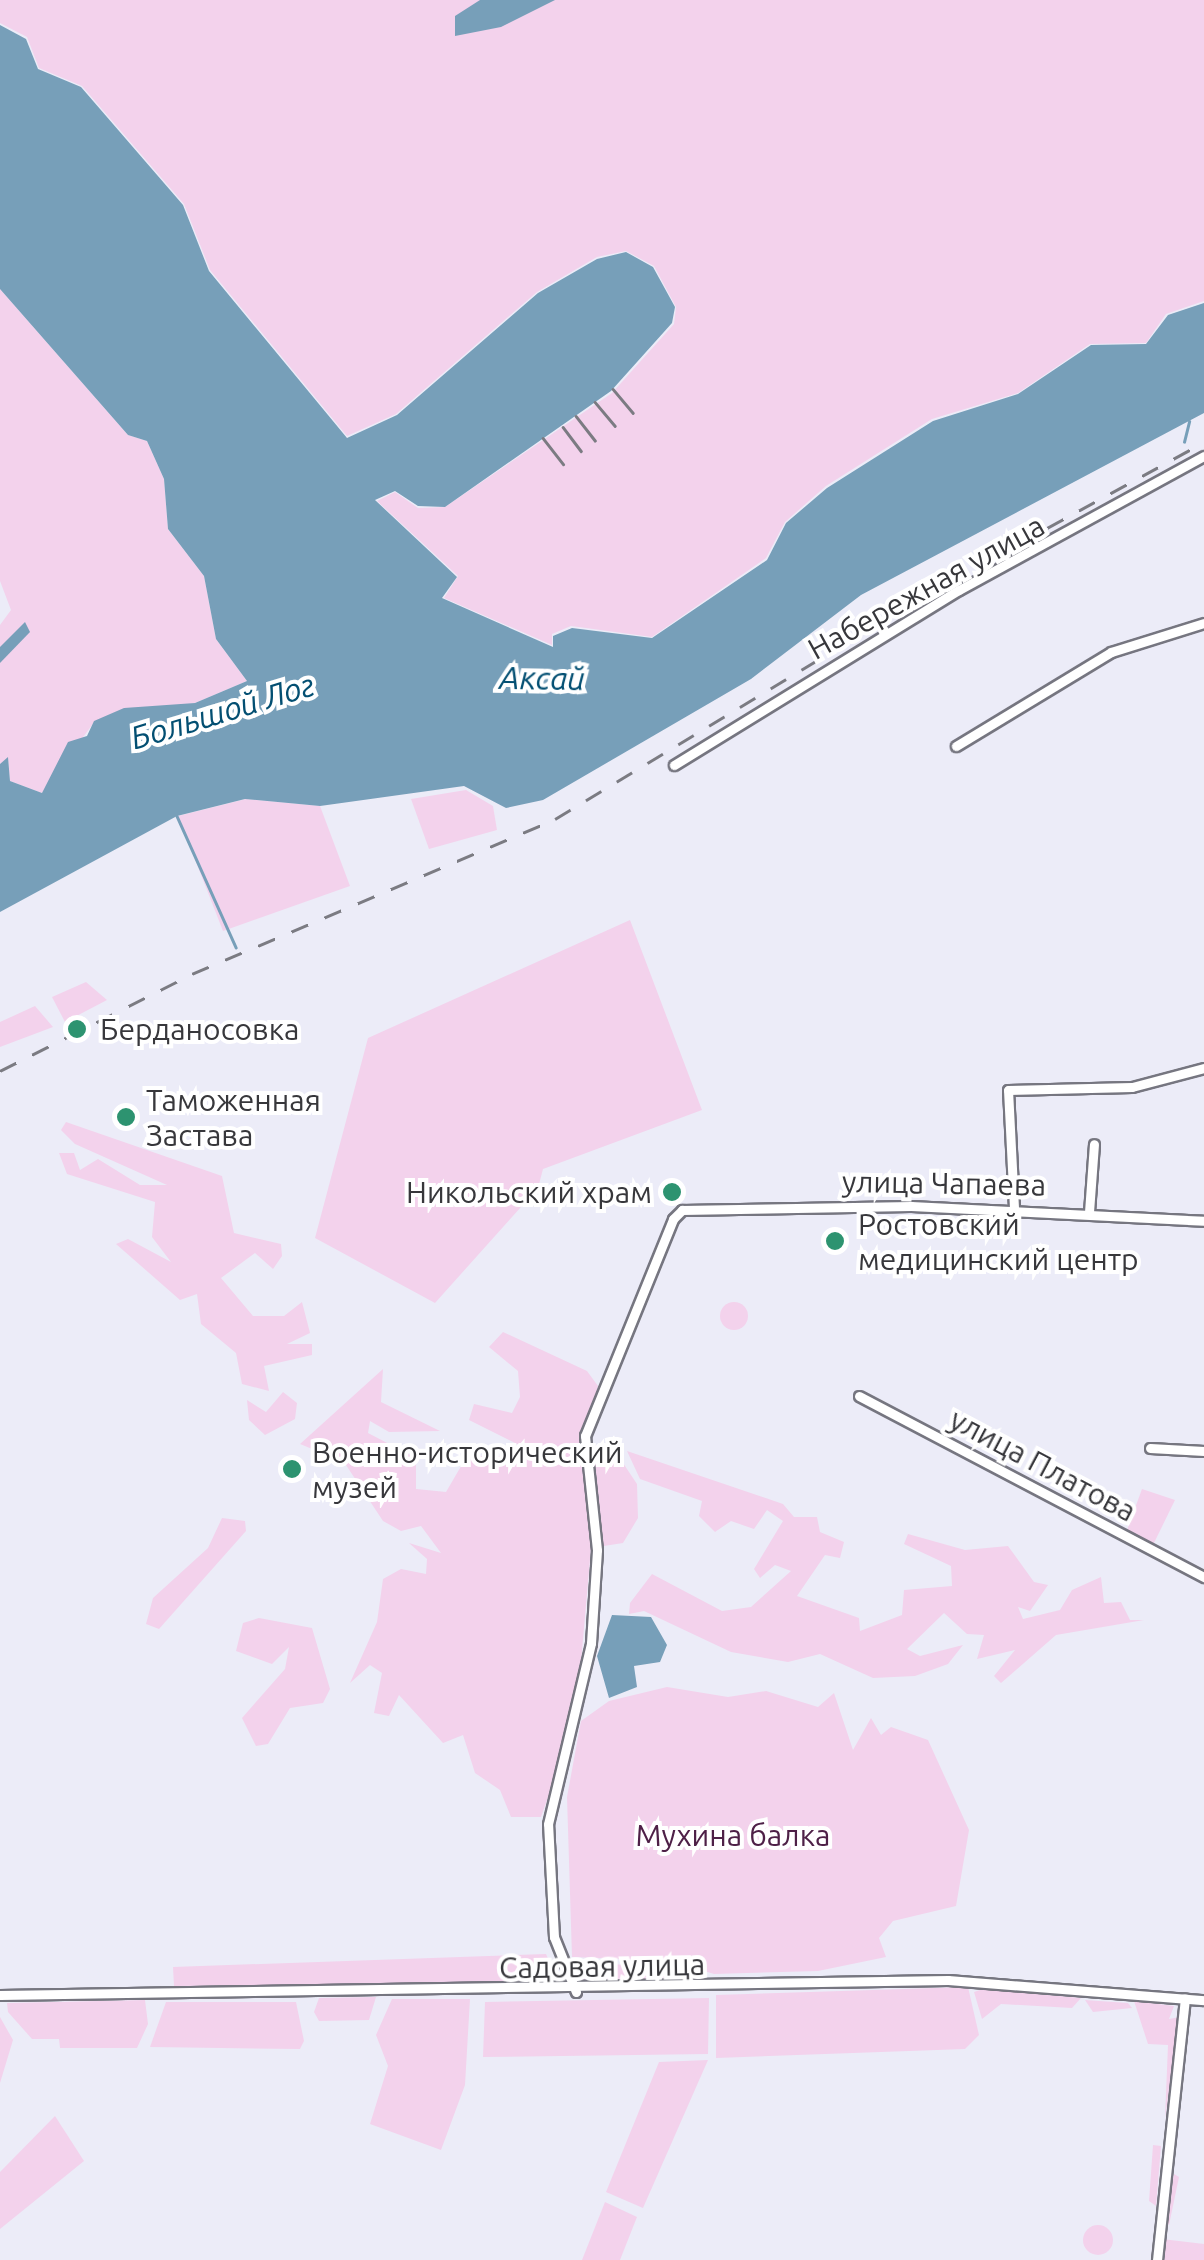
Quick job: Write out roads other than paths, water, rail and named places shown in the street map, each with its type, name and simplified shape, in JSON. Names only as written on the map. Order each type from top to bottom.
[{"type":"main road","name":"Набережная улица","points":[[674,765],[959,590],[1204,456]]},
{"type":"main road","points":[[956,746],[1111,652],[1204,623]]},
{"type":"main road","points":[[1014,1208],[1008,1090],[1132,1087],[1204,1068]]},
{"type":"main road","points":[[1089,1212],[1094,1144]]},
{"type":"main road","name":"улица Чапаева","points":[[563,1968],[548,1824],[590,1661],[598,1572],[585,1436],[682,1210],[1014,1208],[1204,1221]]},
{"type":"main road","name":"улица Платова","points":[[859,1396],[1204,1577]]},
{"type":"main road","points":[[1150,1448],[1204,1451]]},
{"type":"main road","points":[[563,1968],[576,1992]]},
{"type":"main road","points":[[553,1992],[563,1968]]},
{"type":"main road","name":"Садовая улица","points":[[0,1995],[576,1992],[948,1980],[1204,2000]]},
{"type":"main road","points":[[1157,2260],[1185,1998]]},
{"type":"water","points":[[480,0],[555,0],[501,27],[455,36],[455,16]]},
{"type":"water","points":[[0,25],[26,39],[38,69],[81,87],[183,205],[209,271],[347,438],[397,415],[538,293],[597,259],[626,252],[653,267],[675,307],[672,323],[611,391],[445,507],[418,506],[395,491],[375,500],[457,577],[442,598],[553,647],[553,636],[572,628],[652,638],[767,560],[786,523],[827,488],[933,421],[1018,394],[1091,345],[1146,344],[1168,315],[1204,303],[1204,413],[861,595],[751,679],[543,800],[506,808],[464,786],[320,806],[245,799],[177,816],[0,912],[0,764],[8,757],[10,781],[42,793],[68,742],[87,736],[94,721],[124,708],[195,703],[247,681],[216,639],[204,576],[168,529],[164,479],[147,441],[128,435],[0,289]]},
{"type":"water","points":[[25,622],[30,632],[0,663],[0,647]]},
{"type":"water","points":[[612,1615],[651,1617],[667,1645],[660,1662],[634,1666],[637,1687],[609,1698],[597,1656]]},
{"type":"waterway","points":[[1184,442],[1189,422]]},
{"type":"waterway","points":[[177,816],[236,947]]},
{"type":"tram line","points":[[613,389],[633,413]]},
{"type":"tram line","points":[[595,402],[615,426]]},
{"type":"tram line","points":[[576,416],[595,440]]},
{"type":"tram line","points":[[563,427],[581,451]]},
{"type":"tram line","points":[[543,438],[563,464]]},
{"type":"railway","points":[[0,1071],[192,974],[555,819],[921,597],[1204,442]]},
{"type":"place","name":"Берданосовка","points":[[77,1029]]},
{"type":"place","name":"Таможенная Застава","points":[[126,1117]]},
{"type":"place","name":"Никольский храм","points":[[672,1192]]},
{"type":"place","name":"Ростовский медицинский центр","points":[[835,1241]]},
{"type":"place","name":"Военно-исторический музей","points":[[292,1469]]},
{"type":"water label","name":"Аксай","points":[[542,678]]},
{"type":"water label","name":"Большой Лог","points":[[222,711]]},
{"type":"park label","name":"Мухина балка","points":[[733,1835]]}]
